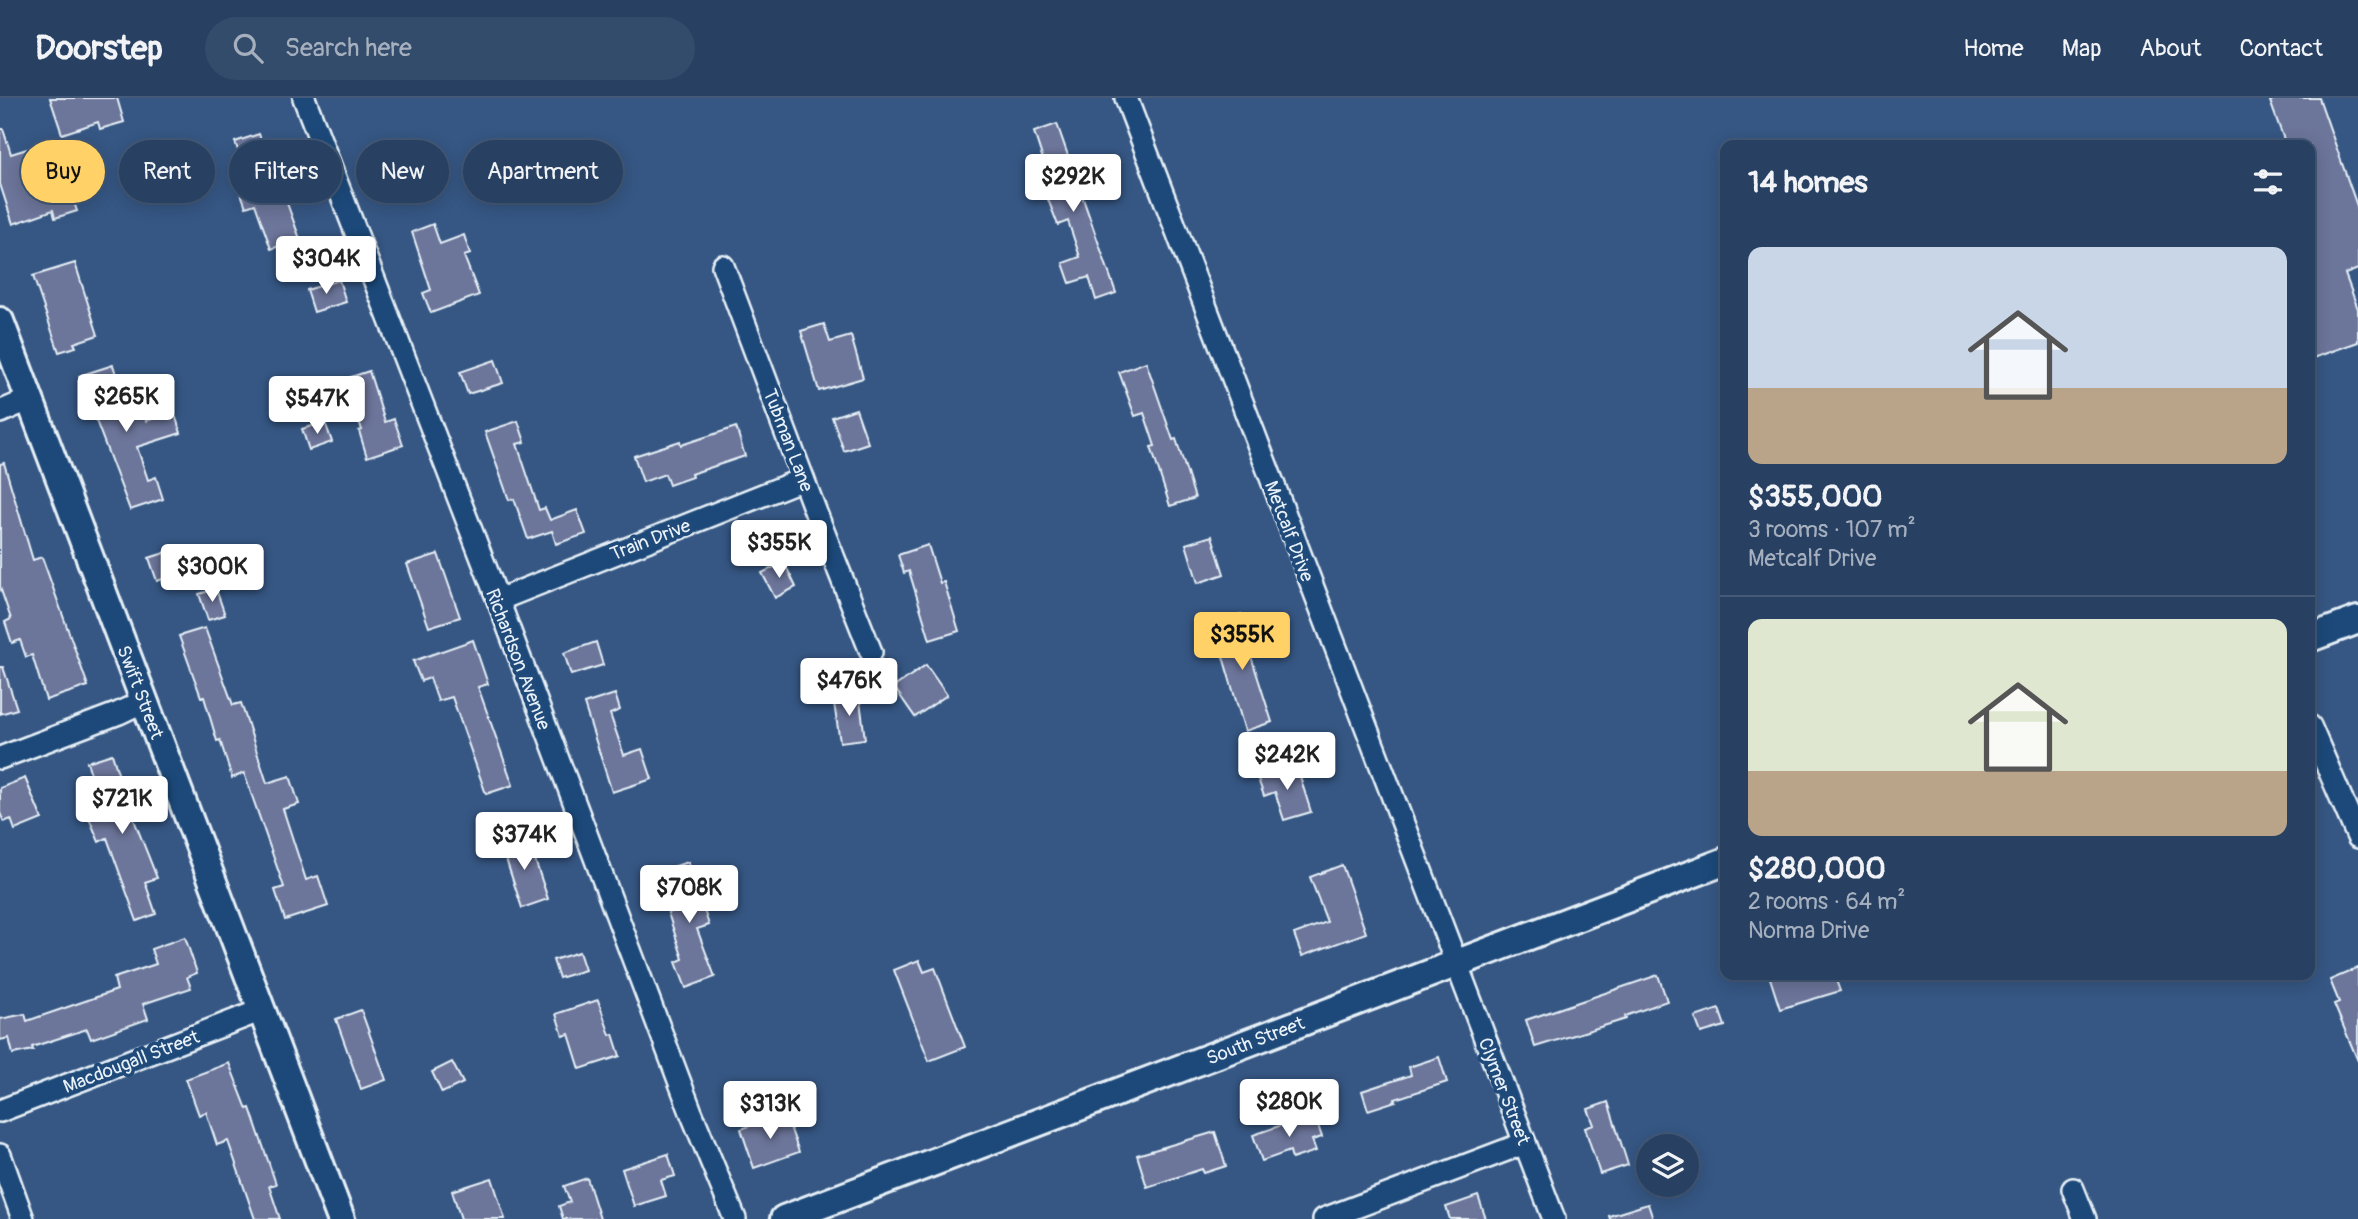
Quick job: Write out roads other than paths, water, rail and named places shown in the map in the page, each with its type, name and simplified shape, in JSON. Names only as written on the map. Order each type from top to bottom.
[{"type":"main road","name":"Swift Street","points":[[0,321],[341,1219]]},
{"type":"main road","points":[[2315,636],[2358,620]]},
{"type":"main road","name":"South Street","points":[[784,1219],[816,1214],[1720,863]]},
{"type":"street","name":"Richardson Avenue","points":[[304,98],[498,600],[686,1099],[735,1219]]},
{"type":"street","name":"Metcalf Drive","points":[[1126,98],[1457,964]]},
{"type":"street","name":"Tubman Lane","points":[[723,266],[871,652]]},
{"type":"street","points":[[0,412],[30,399]]},
{"type":"street","name":"Train Drive","points":[[498,600],[803,479]]},
{"type":"street","points":[[0,758],[144,701]]},
{"type":"street","points":[[2315,738],[2358,837]]},
{"type":"street","name":"Clymer Street","points":[[1457,964],[1554,1219]]},
{"type":"street","name":"Macdougall Street","points":[[0,1111],[262,1010]]},
{"type":"street","points":[[1324,1219],[1525,1143]]},
{"type":"street","points":[[2,1167],[23,1219]]},
{"type":"street","points":[[2073,1189],[2085,1219]]}]
